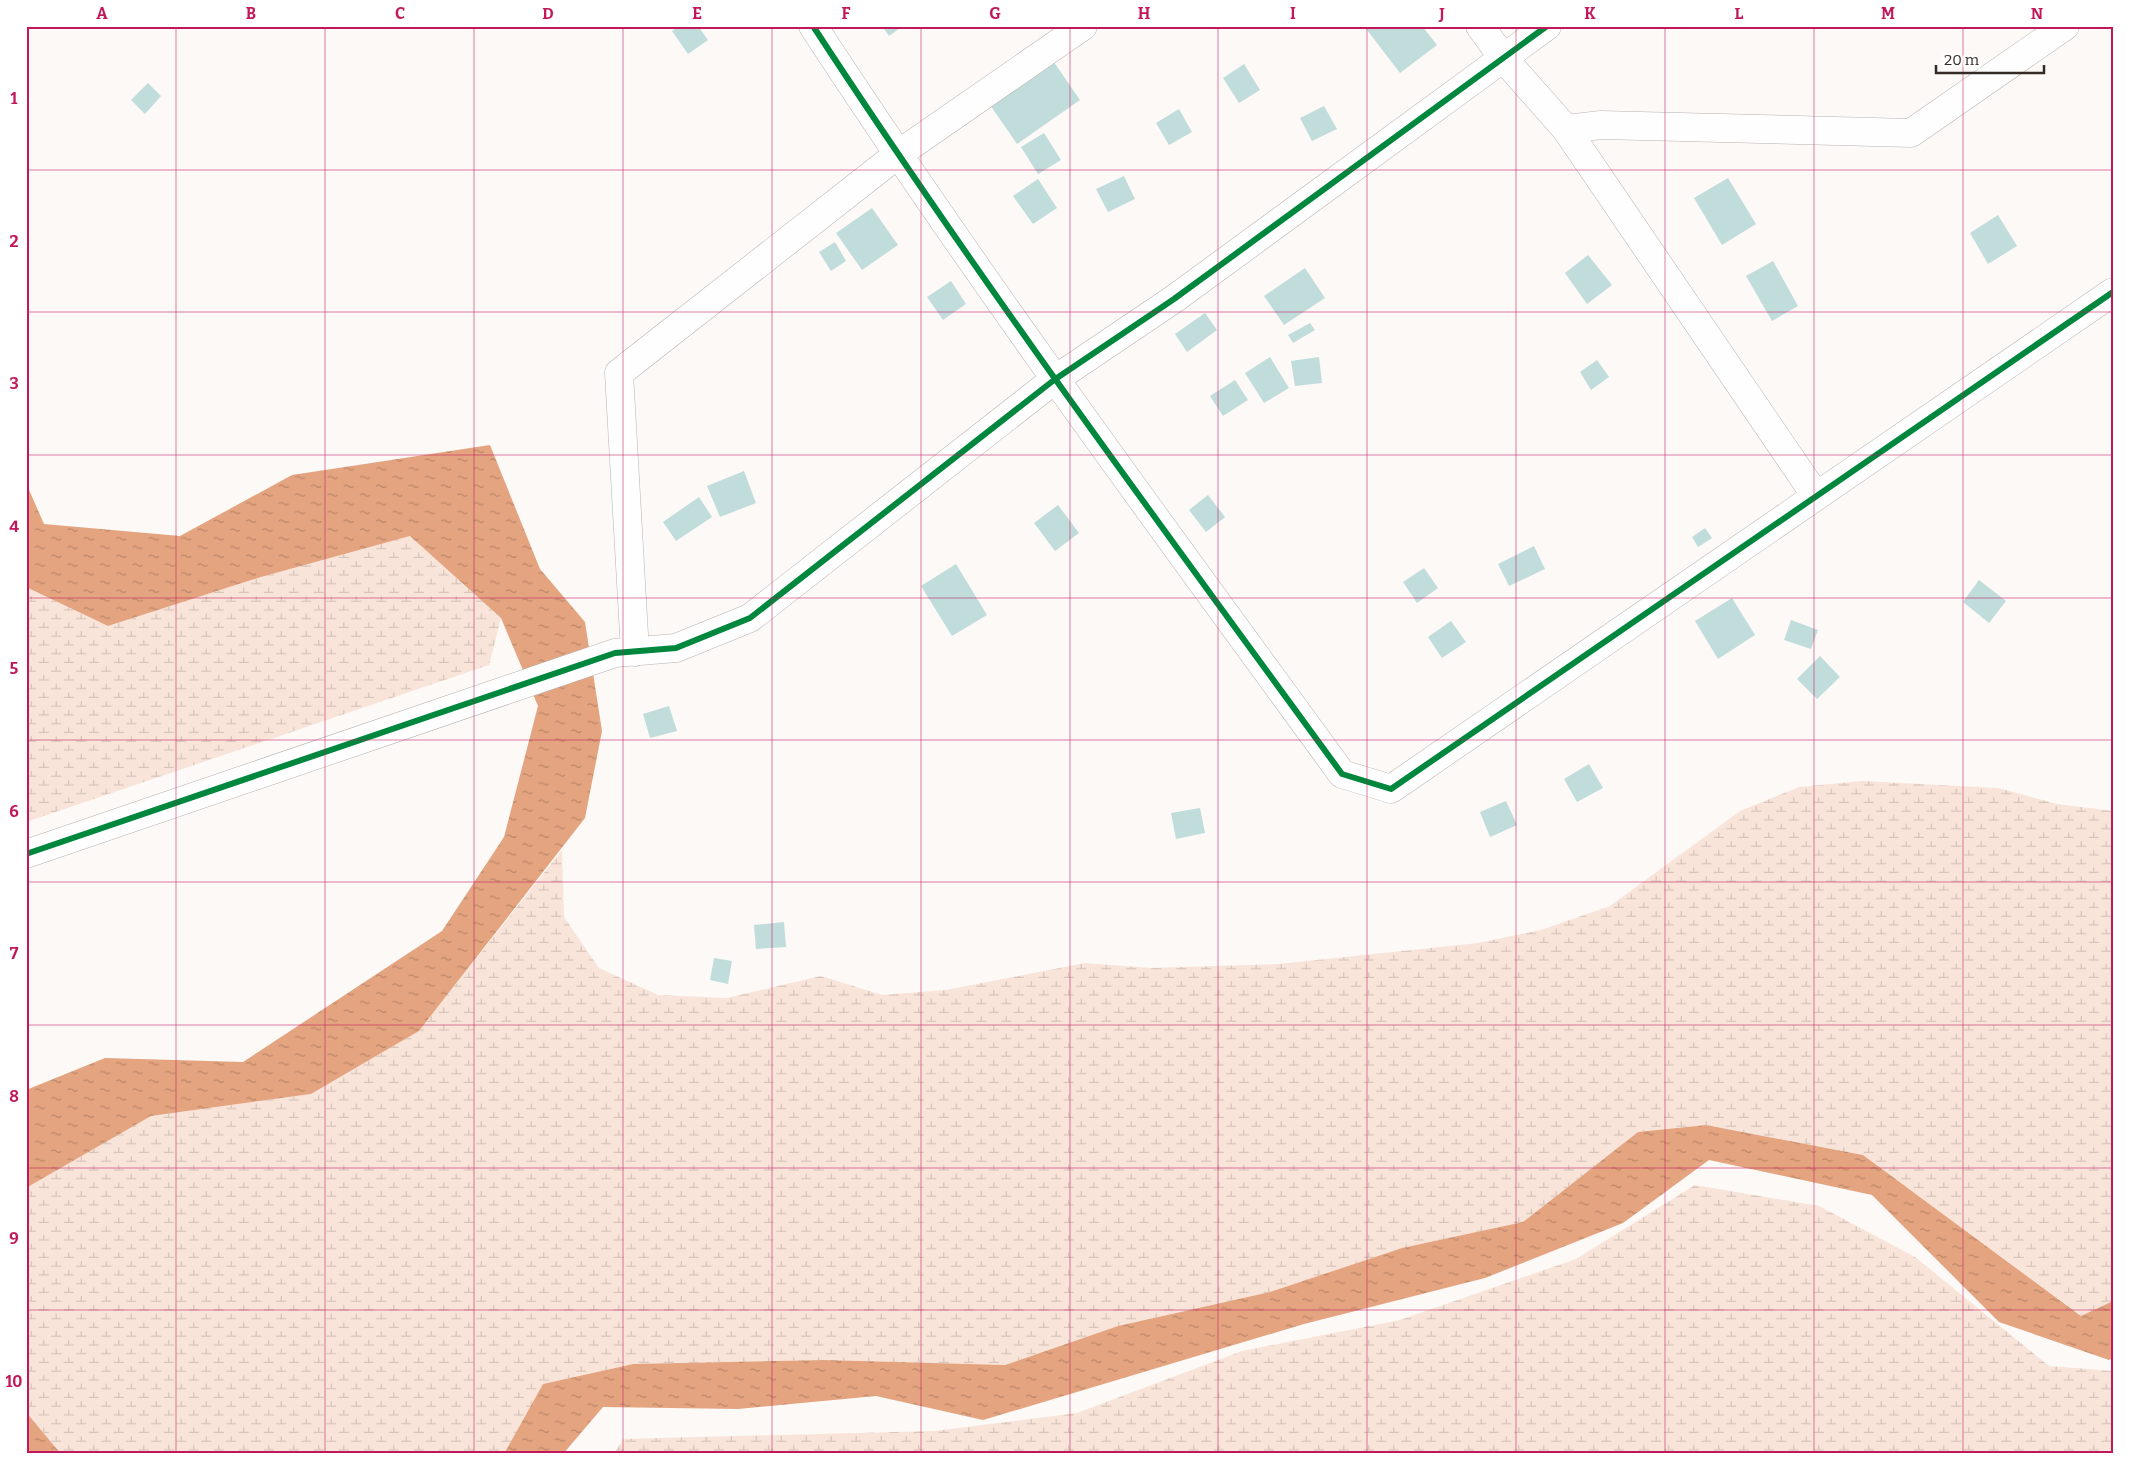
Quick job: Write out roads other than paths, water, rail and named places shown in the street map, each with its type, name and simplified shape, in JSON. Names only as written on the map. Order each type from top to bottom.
[{"type":"street","points":[[813,26],[897,155],[1054,380],[1342,774],[1391,789],[2113,292]]},
{"type":"street","points":[[625,652],[619,373],[897,155],[1083,26]]},
{"type":"street","points":[[1480,26],[1503,58],[1566,129],[1816,496]]},
{"type":"street","points":[[26,854],[554,675],[625,652],[676,648],[750,618],[1054,380],[1174,299],[1546,26]]},
{"type":"street","points":[[1566,129],[1601,124],[1911,133],[2065,26]]},
{"type":"water","points":[[490,445],[540,569],[585,622],[602,731],[585,818],[419,1031],[311,1094],[151,1116],[26,1188],[26,1090],[105,1058],[243,1062],[442,931],[504,837],[538,706],[501,618],[410,536],[261,577],[108,626],[26,587],[26,483],[44,524],[180,536],[292,475]]},
{"type":"water","points":[[1706,1125],[1863,1155],[2081,1316],[2113,1301],[2113,1358],[2109,1360],[1999,1322],[1872,1195],[1709,1160],[1623,1223],[1485,1278],[1304,1324],[983,1420],[876,1396],[738,1409],[603,1407],[563,1454],[504,1454],[543,1384],[633,1364],[824,1360],[1005,1365],[1118,1326],[1270,1292],[1402,1248],[1523,1222],[1638,1132]]},
{"type":"water","points":[[26,1412],[61,1454],[26,1454]]}]
